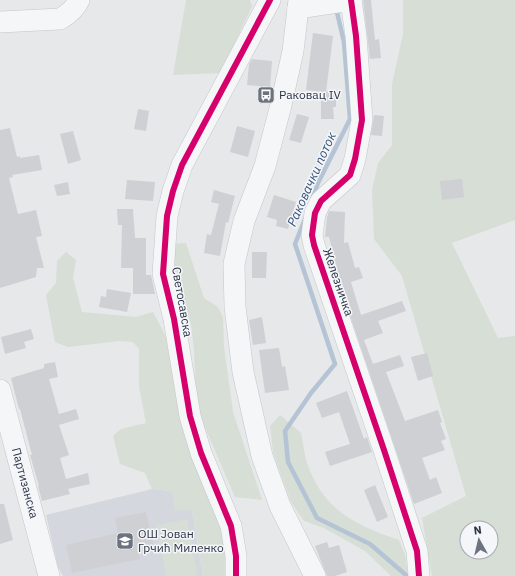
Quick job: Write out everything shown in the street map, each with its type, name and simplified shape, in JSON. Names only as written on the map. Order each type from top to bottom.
[{"type":"street","points":[[0,22],[60,19],[68,15],[76,7],[79,0]]},
{"type":"street","name":"Светосавска","points":[[236,576],[236,556],[231,526],[201,453],[190,416],[174,319],[163,274],[164,246],[167,216],[173,191],[182,165],[270,0]]},
{"type":"street","points":[[315,576],[280,506],[262,456],[243,372],[235,307],[234,264],[244,221],[265,166],[281,106],[293,50],[298,4],[351,0]]},
{"type":"street","name":"Железничка","points":[[351,0],[356,36],[362,120],[356,159],[350,175],[321,201],[315,212],[312,234],[314,245],[384,450],[414,544],[419,575]]},
{"type":"street","name":"Партизанска","points":[[0,390],[49,576]]},
{"type":"shaded area","points":[[186,0],[250,0],[252,6],[221,73],[173,75]]},
{"type":"shaded area","points":[[403,0],[515,0],[515,220],[452,243],[498,338],[515,336],[515,576],[432,576],[422,518],[466,496],[402,276],[374,239],[372,190],[378,163],[392,145],[392,84],[403,34]]},
{"type":"shaded area","points":[[186,243],[204,298],[218,307],[223,317],[224,347],[233,412],[262,500],[235,497],[200,416],[195,380],[191,324],[169,260],[173,244]]},
{"type":"shaded area","points":[[66,252],[76,260],[73,278],[82,312],[136,317],[153,312],[166,337],[184,435],[223,528],[226,554],[225,576],[203,576],[192,510],[175,511],[172,491],[152,489],[145,473],[120,464],[113,436],[121,429],[146,423],[139,387],[139,349],[133,342],[119,341],[68,347],[55,342],[46,295],[56,283],[57,261]]},
{"type":"shaded area","points":[[280,415],[301,433],[307,463],[322,493],[342,514],[368,528],[399,540],[405,555],[408,576],[391,576],[365,551],[324,528],[304,521],[291,502],[273,452],[270,426]]},
{"type":"shaded area","name":"ОШ Јован Грчић Миленко","points":[[152,489],[172,491],[192,510],[203,576],[63,576],[58,567],[46,515]]},
{"type":"shaded area","points":[[187,519],[198,576],[166,576],[156,525]]},
{"type":"building","points":[[363,0],[371,0],[375,40],[379,39],[381,58],[370,59]]},
{"type":"building","points":[[313,33],[333,36],[326,92],[336,91],[336,107],[333,107],[334,119],[321,119],[321,92],[323,92],[306,90]]},
{"type":"building","points":[[252,59],[272,61],[270,87],[247,85],[249,64]]},
{"type":"building","points":[[138,109],[149,111],[146,131],[134,129]]},
{"type":"building","points":[[297,114],[309,117],[301,143],[289,140]]},
{"type":"building","points":[[374,115],[384,116],[382,136],[371,135]]},
{"type":"building","points":[[237,126],[255,131],[248,157],[230,152]]},
{"type":"building","points":[[10,128],[17,157],[20,156],[20,158],[39,155],[42,170],[12,175],[13,177],[9,178],[18,214],[36,210],[42,236],[36,237],[44,268],[37,268],[36,277],[0,288],[0,130]]},
{"type":"building","points":[[73,131],[81,160],[68,164],[60,134]]},
{"type":"building","points":[[462,179],[464,197],[442,200],[440,181]]},
{"type":"building","points":[[127,180],[155,182],[153,201],[125,199]]},
{"type":"building","points":[[68,182],[70,194],[57,196],[54,185]]},
{"type":"building","points":[[214,190],[235,196],[228,223],[226,222],[220,256],[204,253],[207,234],[211,235],[219,204],[211,202]]},
{"type":"building","points":[[274,195],[296,202],[288,229],[276,226],[277,220],[267,217]]},
{"type":"building","points":[[117,209],[133,209],[135,238],[146,238],[146,275],[151,275],[155,294],[133,294],[133,268],[121,268],[122,225],[118,225]]},
{"type":"building","points":[[329,211],[345,212],[344,243],[348,242],[355,268],[359,267],[363,278],[351,282],[361,315],[402,301],[406,311],[378,321],[383,333],[364,340],[373,364],[400,355],[404,366],[386,372],[405,421],[438,410],[442,422],[440,423],[446,439],[441,441],[445,450],[422,458],[430,480],[436,477],[442,493],[414,504],[336,274],[338,273],[329,237],[325,237]]},
{"type":"building","points":[[252,252],[267,252],[266,278],[252,278]]},
{"type":"building","points":[[107,289],[131,293],[127,312],[99,307],[101,296],[106,297]]},
{"type":"building","points":[[262,317],[266,343],[253,345],[249,320]]},
{"type":"building","points":[[31,329],[34,339],[24,342],[26,348],[5,354],[1,337]]},
{"type":"building","points":[[279,348],[282,367],[285,366],[289,390],[265,393],[259,350]]},
{"type":"building","points":[[427,353],[433,376],[418,381],[411,357]]},
{"type":"building","points":[[55,362],[58,377],[49,379],[59,414],[76,409],[79,419],[59,425],[69,455],[60,458],[66,479],[88,473],[90,484],[68,489],[70,494],[42,501],[30,455],[32,455],[11,378],[44,368],[44,364]]},
{"type":"building","points":[[347,391],[364,439],[367,437],[372,452],[330,466],[325,452],[350,444],[339,412],[322,418],[316,403]]},
{"type":"building","points":[[375,485],[388,517],[377,522],[364,490]]},
{"type":"building","points":[[0,504],[4,504],[13,540],[0,544]]},
{"type":"building","points":[[146,512],[155,551],[139,554],[140,559],[72,573],[66,545],[118,533],[115,518]]},
{"type":"building","points":[[327,542],[329,548],[339,545],[347,572],[335,576],[327,576],[315,546]]},
{"type":"waterway","name":"Раковачки поток","points":[[313,197],[318,183],[350,119],[344,42],[336,8]]},
{"type":"waterway","name":"Раковачки поток","points":[[305,219],[295,244],[335,364],[311,393],[285,431],[288,462],[317,518],[370,544],[407,576]]},
{"type":"cycle path","points":[[236,576],[236,556],[231,526],[201,453],[190,416],[174,319],[163,274],[167,216],[173,191],[182,165],[270,0]]},
{"type":"cycle path","points":[[351,0],[356,36],[362,120],[355,159],[350,175],[321,201],[315,213],[312,235],[314,245],[417,551],[419,576]]},
{"type":"place","name":"Раковац IV","points":[[266,95]]},
{"type":"place","name":"ОШ Јован Грчић Миленко","points":[[125,541]]}]
